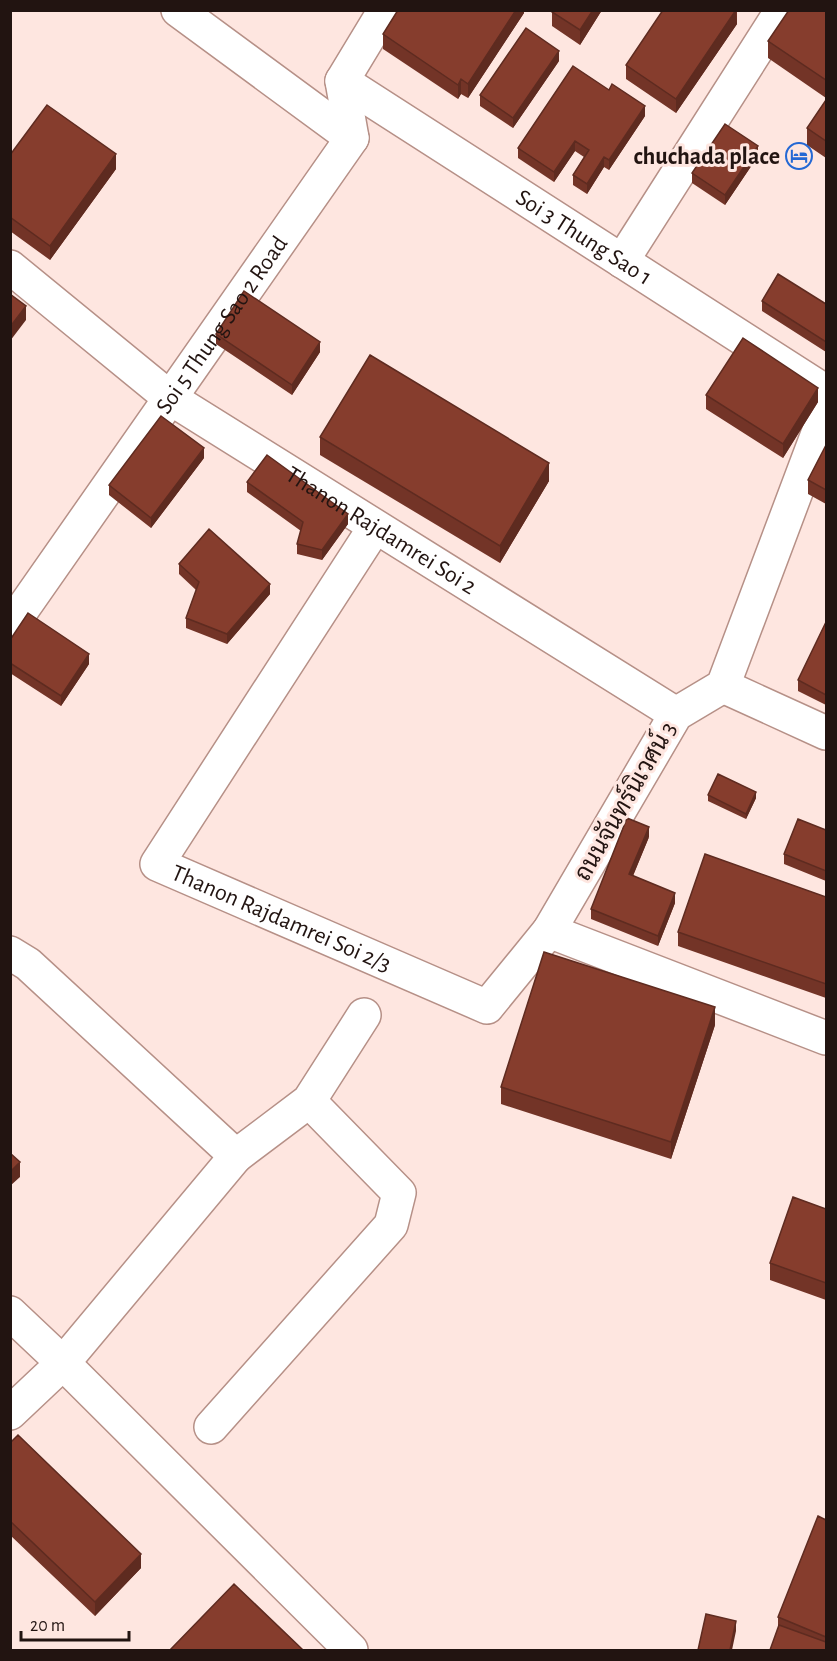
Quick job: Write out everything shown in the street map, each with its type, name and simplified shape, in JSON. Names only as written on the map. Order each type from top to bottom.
[{"type":"street","points":[[178,10],[352,138]]},
{"type":"street","points":[[352,138],[342,81],[385,10]]},
{"type":"street","points":[[622,261],[782,10]]},
{"type":"street","name":"Soi 3 Thung Sao 1","points":[[342,81],[826,392]]},
{"type":"street","name":"Soi 5 Thung Sao 2 Road","points":[[12,620],[352,138]]},
{"type":"street","name":"Thanon Rajdamrei Soi 2","points":[[10,267],[170,398],[676,714]]},
{"type":"street","points":[[826,412],[723,686],[826,733]]},
{"type":"street","name":"Thanon Rajdamrei Soi 2/3","points":[[375,527],[157,864],[487,1007],[549,931]]},
{"type":"street","name":"ถนนจันทร์นิเวศน์ 3","points":[[549,931],[676,714],[723,686]]},
{"type":"street","points":[[549,931],[826,1038]]},
{"type":"street","points":[[10,953],[28,964],[237,1156]]},
{"type":"street","points":[[10,1413],[63,1363],[237,1156],[309,1101],[364,1016]]},
{"type":"street","points":[[212,1427],[391,1225],[399,1193],[309,1101]]},
{"type":"street","points":[[10,1313],[351,1650]]},
{"type":"building","points":[[398,10],[516,10],[468,84],[461,79],[458,85],[383,34]]},
{"type":"building","points":[[553,10],[593,10],[580,30],[552,12]]},
{"type":"building","points":[[663,10],[736,10],[676,99],[626,65]]},
{"type":"building","points":[[789,10],[826,10],[826,80],[768,41]]},
{"type":"building","points":[[526,28],[559,51],[513,118],[480,95]]},
{"type":"building","points":[[573,66],[609,90],[612,84],[645,106],[609,160],[604,157],[587,184],[573,175],[589,150],[575,141],[554,172],[518,148]]},
{"type":"building","points":[[826,100],[826,141],[807,128]]},
{"type":"building","points":[[47,105],[116,154],[50,246],[10,217],[10,155]]},
{"type":"building","points":[[725,124],[758,146],[725,195],[692,173]]},
{"type":"building","points":[[778,274],[826,304],[826,342],[762,301]]},
{"type":"building","points":[[244,291],[320,342],[292,385],[216,334]]},
{"type":"building","points":[[10,294],[26,306],[10,327]]},
{"type":"building","points":[[743,338],[818,388],[783,444],[706,395]]},
{"type":"building","points":[[370,355],[549,463],[500,546],[320,437]]},
{"type":"building","points":[[161,416],[204,448],[151,518],[109,485]]},
{"type":"building","points":[[826,445],[826,490],[808,480]]},
{"type":"building","points":[[267,455],[348,514],[322,550],[297,544],[303,522],[247,482]]},
{"type":"building","points":[[209,529],[270,584],[227,634],[186,618],[199,582],[179,564]]},
{"type":"building","points":[[28,613],[89,654],[61,696],[10,663],[10,640]]},
{"type":"building","points":[[826,622],[826,695],[798,680]]},
{"type":"building","points":[[718,774],[756,792],[746,814],[708,795]]},
{"type":"building","points":[[627,818],[649,827],[629,874],[675,893],[658,936],[591,909]]},
{"type":"building","points":[[798,819],[826,830],[826,871],[784,854]]},
{"type":"building","points":[[705,854],[826,897],[826,984],[678,932]]},
{"type":"building","points":[[544,952],[715,1007],[671,1142],[501,1087]]},
{"type":"building","points":[[10,1153],[20,1162],[10,1172]]},
{"type":"building","points":[[793,1197],[826,1209],[826,1283],[770,1263]]},
{"type":"building","points":[[18,1435],[141,1554],[95,1602],[10,1521],[10,1443]]},
{"type":"building","points":[[818,1516],[826,1520],[826,1637],[778,1617]]},
{"type":"building","points":[[234,1584],[303,1650],[170,1650]]},
{"type":"building","points":[[706,1614],[736,1621],[730,1650],[698,1650]]},
{"type":"building","points":[[779,1625],[826,1642],[826,1650],[770,1650]]},
{"type":"place","name":"chuchada place","points":[[799,156]]}]
